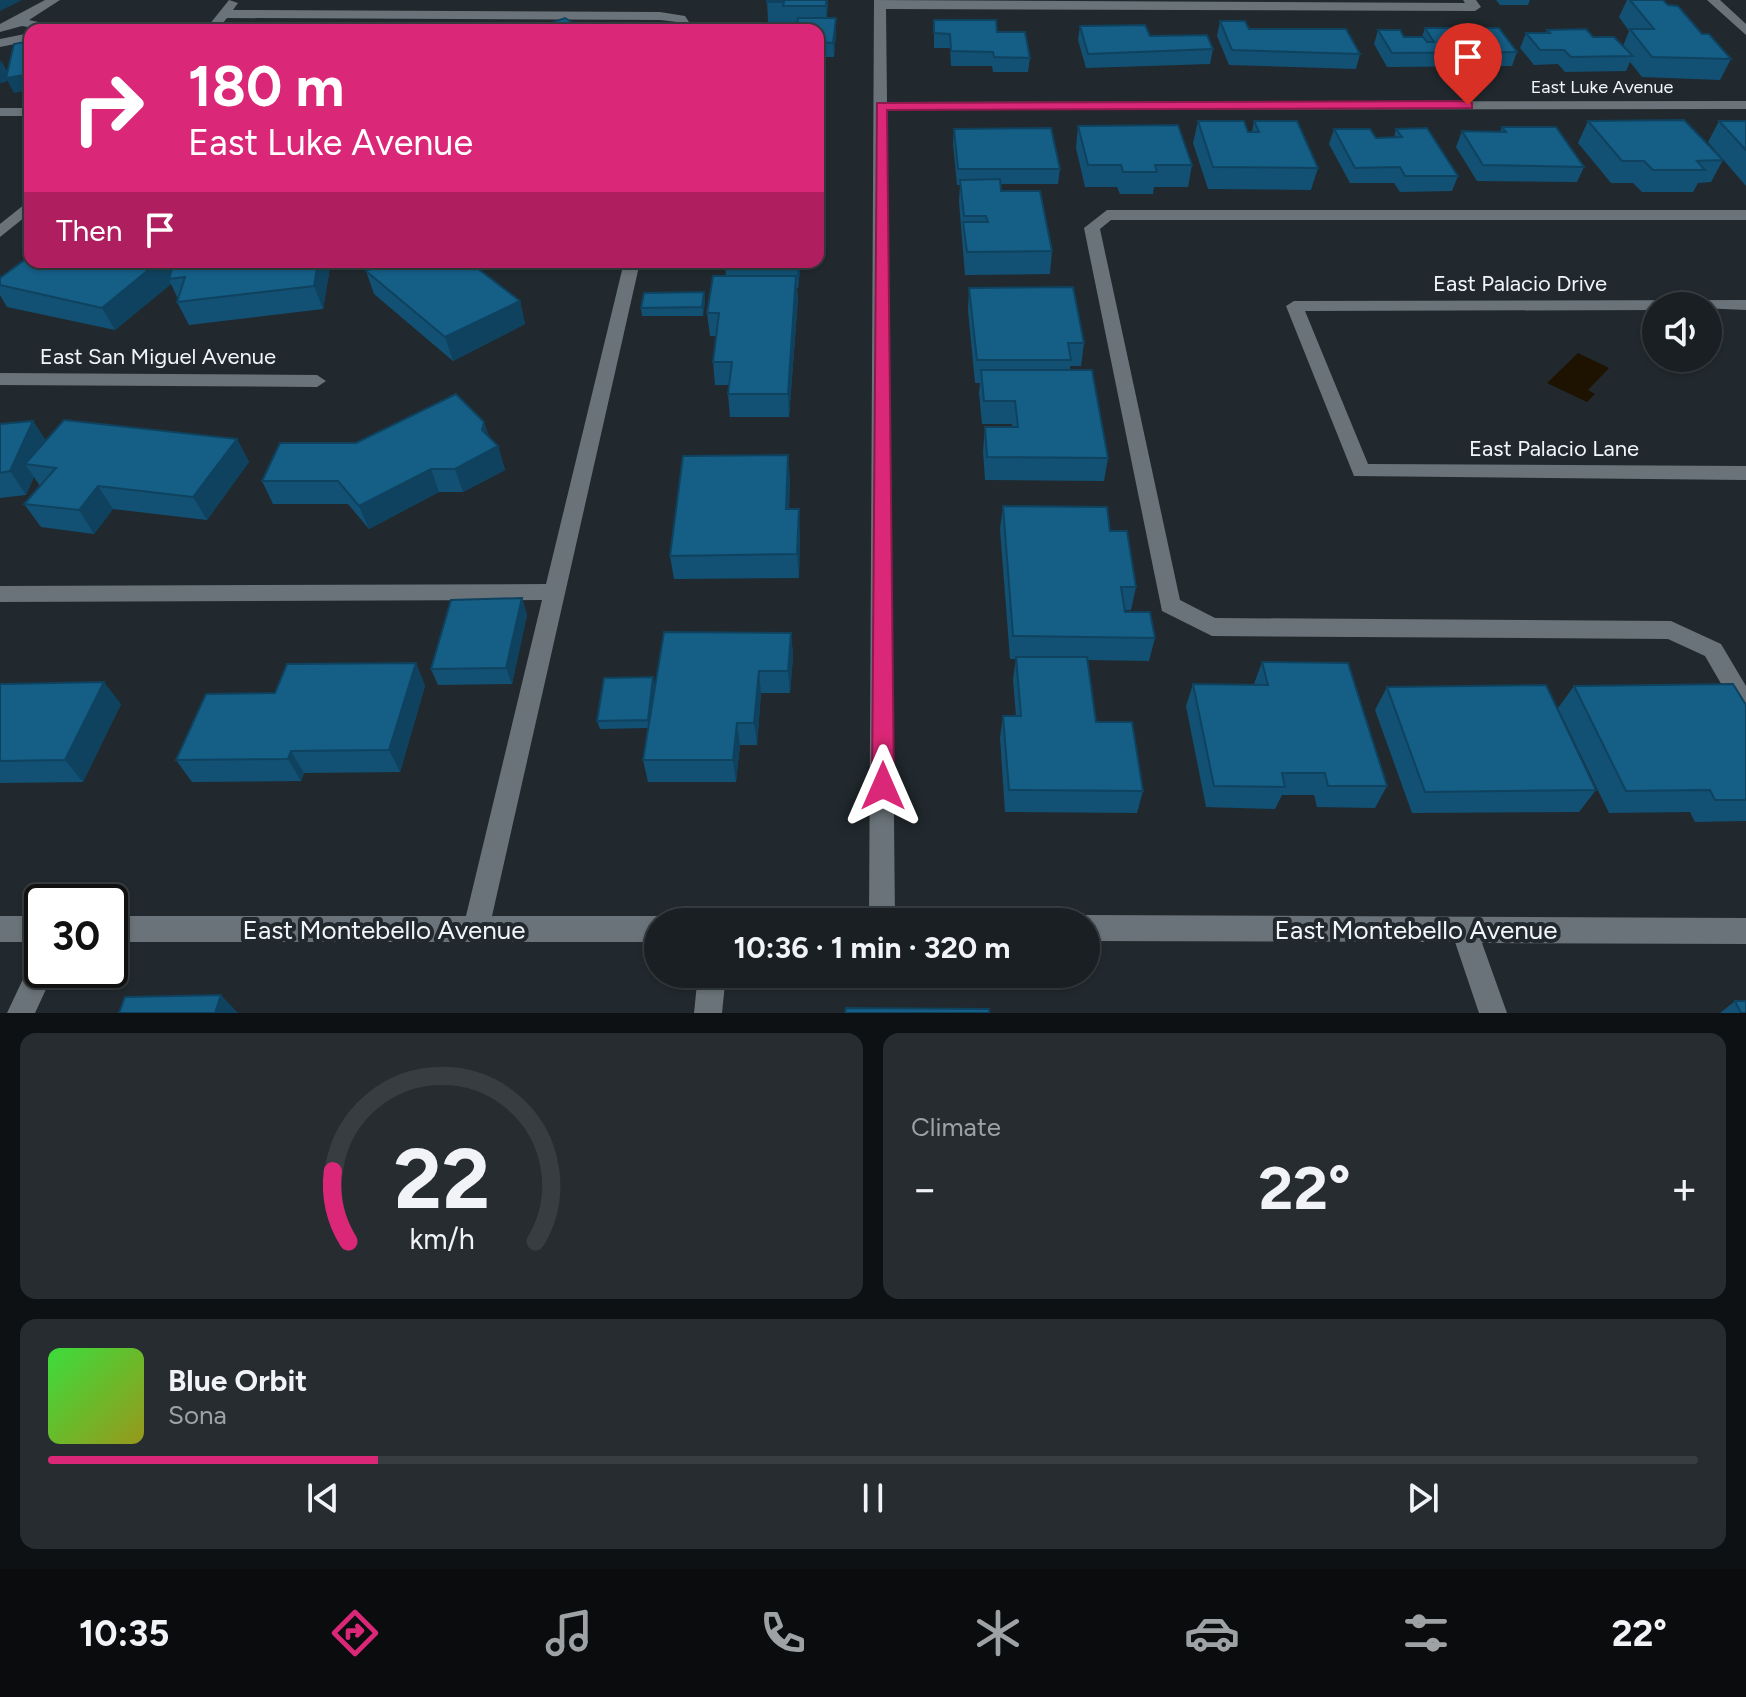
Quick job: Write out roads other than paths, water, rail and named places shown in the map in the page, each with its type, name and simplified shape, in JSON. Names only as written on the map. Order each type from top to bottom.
[{"type":"street","points":[[0,28],[54,0]]},
{"type":"street","points":[[216,24],[235,0]]},
{"type":"street","points":[[882,908],[880,2],[1475,7],[1469,0]]},
{"type":"street","points":[[1713,0],[1746,31]]},
{"type":"street","points":[[224,14],[660,16],[681,19],[684,24]]},
{"type":"street","points":[[14,23],[35,24]]},
{"type":"street","points":[[0,43],[24,38]]},
{"type":"street","name":"East Luke Avenue","points":[[881,106],[1746,105]]},
{"type":"street","points":[[0,112],[24,112]]},
{"type":"street","points":[[3,227],[24,210]]},
{"type":"street","points":[[1746,215],[1107,215],[1092,228],[1170,605],[1212,627],[1671,630],[1713,650],[1746,706]]},
{"type":"street","points":[[3,227],[24,225]]},
{"type":"street","points":[[476,930],[631,268]]},
{"type":"street","name":"East Palacio Drive","points":[[1361,471],[1294,306],[1746,305]]},
{"type":"street","name":"East San Miguel Avenue","points":[[0,379],[317,381]]},
{"type":"street","name":"East Palacio Lane","points":[[1361,471],[1746,473]]},
{"type":"street","points":[[0,594],[554,592]]},
{"type":"street","name":"East Montebello Avenue","points":[[1100,928],[1746,931]]},
{"type":"street","points":[[0,929],[24,929]]},
{"type":"street","name":"East Montebello Avenue","points":[[128,929],[644,929]]},
{"type":"street","points":[[1464,930],[1493,1013]]},
{"type":"street","points":[[21,1013],[33,988]]},
{"type":"street","points":[[708,1013],[711,988]]}]
